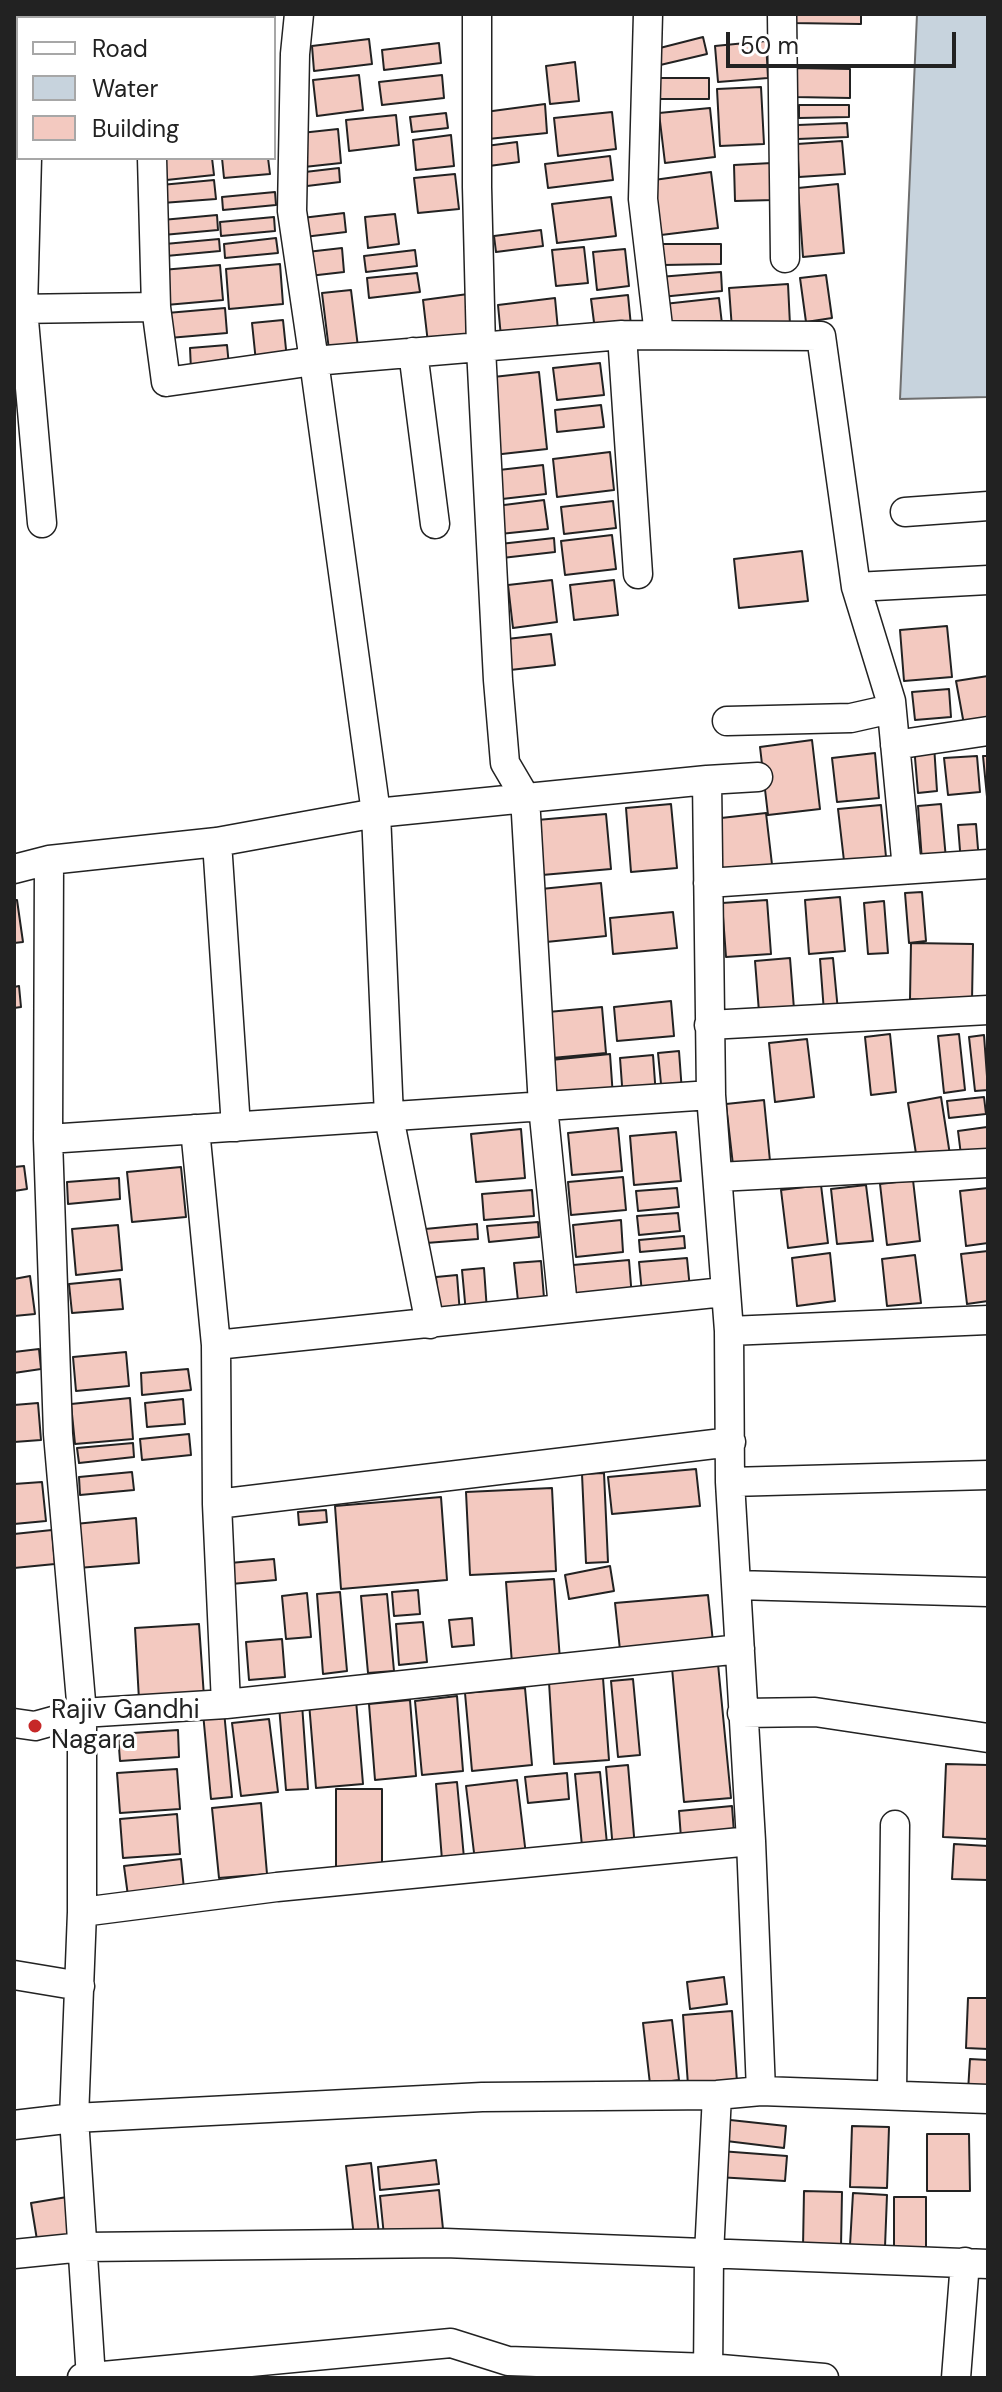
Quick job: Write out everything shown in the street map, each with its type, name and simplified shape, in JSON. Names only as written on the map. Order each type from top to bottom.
[{"type":"street","points":[[299,14],[284,118],[292,211],[376,813],[389,1117],[430,1324]]},
{"type":"street","points":[[477,14],[481,348],[498,680],[505,763],[525,797],[543,1106],[563,1307]]},
{"type":"street","points":[[648,14],[643,199],[659,335]]},
{"type":"street","points":[[782,14],[785,258]]},
{"type":"street","points":[[27,160],[19,309],[42,523]]},
{"type":"street","points":[[152,160],[156,307],[166,382],[314,361],[622,335],[821,336],[856,587],[891,709],[907,869]]},
{"type":"street","points":[[19,309],[156,307]]},
{"type":"street","points":[[622,335],[638,574]]},
{"type":"street","points":[[413,352],[435,524]]},
{"type":"street","points":[[905,512],[988,506]]},
{"type":"street","points":[[856,587],[988,580]]},
{"type":"street","points":[[727,721],[851,718],[891,709]]},
{"type":"street","points":[[895,745],[988,731]]},
{"type":"street","points":[[14,869],[49,860],[217,842],[376,813],[758,777]]},
{"type":"street","points":[[707,780],[711,1095],[729,1331],[730,1482],[751,1841],[761,2091]]},
{"type":"street","points":[[217,842],[236,1127]]},
{"type":"street","points":[[49,860],[48,1139],[58,1434],[82,1713],[82,1912],[74,2118],[88,2378],[451,2343],[508,2361],[824,2378]]},
{"type":"street","points":[[708,883],[988,864]]},
{"type":"street","points":[[709,1025],[988,1010]]},
{"type":"street","points":[[48,1139],[711,1095]]},
{"type":"street","points":[[195,1129],[216,1345],[217,1504],[226,1704]]},
{"type":"street","points":[[718,1177],[988,1163]]},
{"type":"street","points":[[216,1345],[724,1292]]},
{"type":"street","points":[[729,1331],[988,1320]]},
{"type":"street","points":[[217,1504],[731,1442]]},
{"type":"street","points":[[730,1482],[988,1475]]},
{"type":"street","points":[[736,1585],[988,1592]]},
{"type":"street","points":[[14,1723],[35,1726],[82,1713],[226,1704],[740,1649]]},
{"type":"street","points":[[742,1713],[815,1712],[988,1738]]},
{"type":"street","points":[[892,2095],[895,1825]]},
{"type":"street","points":[[82,1912],[277,1887],[751,1841]]},
{"type":"street","points":[[14,1975],[80,1986]]},
{"type":"street","points":[[14,2125],[74,2118],[482,2097],[717,2095],[761,2091],[988,2099]]},
{"type":"street","points":[[708,2373],[709,2254],[717,2095]]},
{"type":"street","points":[[14,2254],[83,2247],[445,2243],[976,2263],[956,2378]]},
{"type":"water","points":[[917,14],[988,14],[988,397],[900,399]]},
{"type":"building","points":[[180,14],[208,14],[208,16]]},
{"type":"building","points":[[267,14],[268,16],[218,16]]},
{"type":"building","points":[[790,14],[861,14],[861,24],[790,23]]},
{"type":"building","points":[[703,37],[707,54],[656,66],[652,50]]},
{"type":"building","points":[[369,39],[372,64],[314,71],[312,46]]},
{"type":"building","points":[[766,41],[768,78],[718,82],[715,46]]},
{"type":"building","points":[[439,43],[441,63],[384,70],[382,50]]},
{"type":"building","points":[[575,62],[579,101],[550,104],[546,66]]},
{"type":"building","points":[[794,68],[850,69],[850,98],[794,97]]},
{"type":"building","points":[[359,75],[363,110],[317,116],[313,80]]},
{"type":"building","points":[[442,75],[444,98],[382,105],[379,82]]},
{"type":"building","points":[[658,78],[709,78],[709,99],[658,99]]},
{"type":"building","points":[[761,87],[764,144],[720,146],[717,89]]},
{"type":"building","points":[[545,104],[547,133],[488,139],[485,112]]},
{"type":"building","points":[[799,105],[849,105],[849,117],[799,118]]},
{"type":"building","points":[[710,108],[715,157],[665,163],[659,113]]},
{"type":"building","points":[[612,112],[616,149],[558,156],[554,118]]},
{"type":"building","points":[[446,113],[448,128],[412,132],[410,117]]},
{"type":"building","points":[[396,115],[399,145],[349,151],[346,120]]},
{"type":"building","points":[[847,123],[848,137],[798,139],[798,125]]},
{"type":"building","points":[[338,129],[341,163],[304,167],[301,133]]},
{"type":"building","points":[[451,135],[454,166],[416,170],[413,140]]},
{"type":"building","points":[[842,141],[845,174],[799,177],[797,144]]},
{"type":"building","points":[[517,142],[519,162],[489,166],[486,146]]},
{"type":"building","points":[[610,156],[613,180],[548,188],[545,164]]},
{"type":"building","points":[[154,160],[212,160],[214,175],[157,181]]},
{"type":"building","points":[[222,160],[268,160],[270,174],[224,178]]},
{"type":"building","points":[[772,163],[774,200],[735,201],[734,165]]},
{"type":"building","points":[[339,168],[340,182],[307,186],[305,172]]},
{"type":"building","points":[[711,172],[718,228],[661,235],[654,180]]},
{"type":"building","points":[[455,174],[459,209],[418,213],[414,178]]},
{"type":"building","points":[[214,180],[216,199],[162,203],[161,185]]},
{"type":"building","points":[[838,184],[844,253],[803,257],[798,188]]},
{"type":"building","points":[[275,192],[276,205],[223,210],[222,197]]},
{"type":"building","points":[[611,197],[616,236],[557,243],[552,204]]},
{"type":"building","points":[[344,213],[346,232],[304,237],[302,218]]},
{"type":"building","points":[[395,214],[399,244],[368,248],[365,217]]},
{"type":"building","points":[[217,215],[218,230],[163,235],[162,220]]},
{"type":"building","points":[[274,217],[275,231],[221,236],[220,222]]},
{"type":"building","points":[[541,230],[543,246],[496,252],[494,236]]},
{"type":"building","points":[[276,238],[278,253],[225,258],[224,244]]},
{"type":"building","points":[[219,239],[220,251],[166,256],[165,244]]},
{"type":"building","points":[[663,244],[721,244],[721,264],[663,265]]},
{"type":"building","points":[[584,247],[588,283],[556,286],[552,250]]},
{"type":"building","points":[[342,248],[344,272],[309,276],[307,252]]},
{"type":"building","points":[[625,249],[629,286],[597,290],[593,252]]},
{"type":"building","points":[[415,250],[417,266],[366,272],[364,256]]},
{"type":"building","points":[[280,264],[283,304],[229,309],[226,269]]},
{"type":"building","points":[[220,265],[223,300],[166,305],[162,270]]},
{"type":"building","points":[[721,272],[722,291],[661,297],[659,277]]},
{"type":"building","points":[[417,273],[420,292],[369,298],[367,278]]},
{"type":"building","points":[[826,275],[832,318],[806,322],[800,278]]},
{"type":"building","points":[[788,284],[790,325],[732,329],[729,288]]},
{"type":"building","points":[[351,290],[358,347],[329,350],[322,293]]},
{"type":"building","points":[[468,294],[473,337],[428,343],[423,300]]},
{"type":"building","points":[[628,295],[631,326],[595,330],[591,299]]},
{"type":"building","points":[[555,298],[558,330],[501,337],[498,305]]},
{"type":"building","points":[[719,298],[722,324],[667,330],[664,304]]},
{"type":"building","points":[[225,308],[227,333],[169,338],[167,313]]},
{"type":"building","points":[[283,320],[287,359],[256,362],[252,323]]},
{"type":"building","points":[[227,345],[229,366],[191,370],[190,348]]},
{"type":"building","points":[[600,363],[604,395],[557,400],[553,368]]},
{"type":"building","points":[[539,372],[547,449],[493,455],[484,378]]},
{"type":"building","points":[[601,405],[604,427],[557,432],[555,410]]},
{"type":"building","points":[[610,452],[614,490],[557,497],[553,459]]},
{"type":"building","points":[[543,465],[546,494],[502,499],[499,470]]},
{"type":"building","points":[[544,500],[548,529],[500,534],[496,506]]},
{"type":"building","points":[[613,501],[616,528],[564,534],[561,507]]},
{"type":"building","points":[[612,535],[616,569],[565,575],[561,541]]},
{"type":"building","points":[[554,538],[555,552],[502,558],[500,544]]},
{"type":"building","points":[[802,551],[808,601],[739,608],[734,559]]},
{"type":"building","points":[[552,580],[557,622],[513,628],[508,585]]},
{"type":"building","points":[[614,580],[618,615],[574,620],[570,585]]},
{"type":"building","points":[[947,626],[952,677],[904,681],[900,630]]},
{"type":"building","points":[[551,634],[555,665],[510,670],[507,639]]},
{"type":"building","points":[[988,676],[988,726],[965,730],[956,681]]},
{"type":"building","points":[[949,689],[951,717],[915,720],[912,692]]},
{"type":"building","points":[[812,740],[820,809],[768,815],[760,747]]},
{"type":"building","points":[[934,745],[937,791],[918,793],[914,746]]},
{"type":"building","points":[[875,753],[879,798],[837,802],[832,758]]},
{"type":"building","points":[[977,756],[980,792],[948,795],[944,758]]},
{"type":"building","points":[[983,756],[988,756],[988,807]]},
{"type":"building","points":[[671,804],[677,868],[631,872],[626,808]]},
{"type":"building","points":[[941,804],[946,859],[922,861],[918,806]]},
{"type":"building","points":[[881,805],[886,857],[844,861],[838,809]]},
{"type":"building","points":[[766,813],[773,873],[719,879],[712,819]]},
{"type":"building","points":[[606,814],[611,869],[542,875],[537,820]]},
{"type":"building","points":[[976,824],[979,861],[961,863],[958,825]]},
{"type":"building","points":[[601,883],[606,936],[546,942],[541,889]]},
{"type":"building","points":[[922,892],[926,941],[909,943],[905,893]]},
{"type":"building","points":[[840,897],[845,951],[809,954],[805,900]]},
{"type":"building","points":[[14,900],[17,900],[23,942],[14,943]]},
{"type":"building","points":[[767,900],[771,954],[726,957],[722,903]]},
{"type":"building","points":[[884,901],[888,953],[868,954],[864,903]]},
{"type":"building","points":[[673,912],[677,948],[613,954],[610,918]]},
{"type":"building","points":[[911,943],[973,944],[972,1001],[910,999]]},
{"type":"building","points":[[790,958],[794,1009],[759,1012],[755,961]]},
{"type":"building","points":[[833,958],[838,1011],[824,1012],[820,959]]},
{"type":"building","points":[[19,986],[21,1007],[14,1008],[14,987]]},
{"type":"building","points":[[671,1001],[674,1036],[617,1041],[614,1007]]},
{"type":"building","points":[[602,1007],[606,1053],[552,1058],[548,1012]]},
{"type":"building","points":[[890,1034],[896,1092],[871,1095],[865,1037]]},
{"type":"building","points":[[959,1034],[965,1090],[944,1093],[938,1036]]},
{"type":"building","points":[[984,1035],[988,1090],[975,1091],[969,1037]]},
{"type":"building","points":[[807,1039],[814,1097],[775,1102],[769,1043]]},
{"type":"building","points":[[679,1051],[682,1092],[662,1094],[658,1053]]},
{"type":"building","points":[[610,1054],[613,1097],[555,1103],[551,1060]]},
{"type":"building","points":[[653,1055],[656,1096],[623,1099],[620,1058]]},
{"type":"building","points":[[941,1097],[950,1155],[917,1160],[908,1103]]},
{"type":"building","points":[[984,1097],[986,1114],[949,1118],[947,1101]]},
{"type":"building","points":[[764,1100],[770,1161],[733,1165],[726,1104]]},
{"type":"building","points":[[987,1127],[988,1151],[961,1155],[958,1131]]},
{"type":"building","points":[[618,1128],[622,1171],[572,1175],[568,1133]]},
{"type":"building","points":[[521,1129],[525,1178],[476,1182],[471,1134]]},
{"type":"building","points":[[676,1132],[681,1181],[634,1185],[630,1136]]},
{"type":"building","points":[[24,1166],[27,1189],[14,1191],[14,1167]]},
{"type":"building","points":[[181,1167],[186,1217],[132,1222],[127,1172]]},
{"type":"building","points":[[623,1177],[626,1210],[571,1215],[568,1182]]},
{"type":"building","points":[[119,1178],[120,1199],[68,1204],[67,1182]]},
{"type":"building","points":[[913,1180],[920,1241],[887,1245],[880,1184]]},
{"type":"building","points":[[821,1185],[828,1243],[788,1248],[781,1190]]},
{"type":"building","points":[[866,1185],[873,1241],[837,1244],[831,1189]]},
{"type":"building","points":[[677,1188],[679,1207],[638,1211],[636,1191]]},
{"type":"building","points":[[988,1188],[988,1243],[966,1246],[960,1191]]},
{"type":"building","points":[[532,1190],[534,1216],[484,1220],[482,1194]]},
{"type":"building","points":[[678,1213],[680,1231],[639,1235],[637,1216]]},
{"type":"building","points":[[621,1220],[623,1252],[576,1257],[573,1225]]},
{"type":"building","points":[[538,1222],[539,1237],[489,1242],[487,1226]]},
{"type":"building","points":[[477,1224],[478,1239],[426,1243],[425,1229]]},
{"type":"building","points":[[118,1225],[122,1270],[76,1275],[72,1229]]},
{"type":"building","points":[[684,1236],[685,1248],[640,1252],[639,1240]]},
{"type":"building","points":[[988,1251],[988,1301],[967,1304],[961,1254]]},
{"type":"building","points":[[830,1253],[835,1301],[797,1306],[792,1258]]},
{"type":"building","points":[[915,1255],[921,1303],[887,1306],[882,1259]]},
{"type":"building","points":[[687,1258],[690,1289],[642,1293],[639,1262]]},
{"type":"building","points":[[629,1260],[632,1298],[577,1303],[573,1265]]},
{"type":"building","points":[[541,1261],[544,1298],[518,1301],[514,1263]]},
{"type":"building","points":[[484,1268],[487,1311],[466,1313],[462,1270]]},
{"type":"building","points":[[457,1275],[460,1314],[439,1315],[436,1277]]},
{"type":"building","points":[[30,1276],[35,1314],[14,1316],[14,1279]]},
{"type":"building","points":[[120,1279],[123,1309],[72,1313],[69,1284]]},
{"type":"building","points":[[39,1349],[41,1369],[14,1373],[14,1352]]},
{"type":"building","points":[[126,1352],[129,1386],[76,1391],[73,1357]]},
{"type":"building","points":[[188,1369],[191,1390],[142,1395],[141,1373]]},
{"type":"building","points":[[130,1398],[133,1439],[75,1444],[71,1404]]},
{"type":"building","points":[[183,1399],[185,1424],[147,1427],[145,1403]]},
{"type":"building","points":[[38,1403],[41,1440],[14,1442],[14,1405]]},
{"type":"building","points":[[189,1434],[191,1455],[142,1460],[140,1439]]},
{"type":"building","points":[[133,1443],[134,1457],[79,1463],[77,1448]]},
{"type":"building","points":[[696,1469],[700,1506],[612,1514],[608,1477]]},
{"type":"building","points":[[132,1472],[134,1490],[80,1495],[79,1477]]},
{"type":"building","points":[[604,1473],[608,1562],[586,1563],[582,1474]]},
{"type":"building","points":[[42,1482],[46,1521],[14,1524],[14,1484]]},
{"type":"building","points":[[552,1488],[556,1571],[470,1575],[466,1492]]},
{"type":"building","points":[[441,1497],[447,1580],[341,1589],[335,1506]]},
{"type":"building","points":[[326,1510],[327,1522],[299,1525],[298,1512]]},
{"type":"building","points":[[136,1518],[139,1563],[78,1568],[75,1524]]},
{"type":"building","points":[[52,1530],[55,1564],[14,1568],[14,1534]]},
{"type":"building","points":[[274,1559],[276,1580],[231,1584],[230,1563]]},
{"type":"building","points":[[610,1566],[614,1591],[569,1599],[565,1575]]},
{"type":"building","points":[[554,1579],[560,1660],[512,1664],[506,1582]]},
{"type":"building","points":[[418,1590],[420,1614],[394,1616],[392,1592]]},
{"type":"building","points":[[340,1592],[347,1671],[323,1674],[317,1594]]},
{"type":"building","points":[[307,1593],[311,1637],[286,1639],[282,1596]]},
{"type":"building","points":[[387,1594],[394,1671],[368,1673],[361,1596]]},
{"type":"building","points":[[708,1595],[713,1642],[620,1650],[615,1603]]},
{"type":"building","points":[[472,1618],[474,1645],[452,1647],[449,1620]]},
{"type":"building","points":[[423,1622],[427,1662],[399,1665],[396,1624]]},
{"type":"building","points":[[199,1624],[204,1697],[139,1700],[135,1628]]},
{"type":"building","points":[[282,1639],[285,1677],[249,1680],[246,1642]]},
{"type":"building","points":[[718,1664],[731,1798],[684,1802],[672,1668]]},
{"type":"building","points":[[603,1678],[609,1760],[554,1764],[549,1682]]},
{"type":"building","points":[[633,1679],[640,1755],[618,1757],[611,1681]]},
{"type":"building","points":[[525,1688],[532,1765],[472,1771],[465,1693]]},
{"type":"building","points":[[457,1696],[463,1771],[422,1775],[415,1701]]},
{"type":"building","points":[[356,1700],[363,1784],[316,1788],[309,1703]]},
{"type":"building","points":[[410,1700],[416,1776],[375,1780],[369,1704]]},
{"type":"building","points":[[302,1704],[308,1789],[286,1790],[279,1706]]},
{"type":"building","points":[[224,1711],[232,1797],[211,1799],[203,1713]]},
{"type":"building","points":[[269,1719],[278,1792],[241,1796],[232,1723]]},
{"type":"building","points":[[178,1730],[179,1757],[120,1761],[118,1734]]},
{"type":"building","points":[[946,1764],[988,1765],[987,1839],[943,1837]]},
{"type":"building","points":[[628,1765],[635,1848],[613,1850],[606,1767]]},
{"type":"building","points":[[177,1769],[180,1809],[120,1813],[117,1773]]},
{"type":"building","points":[[600,1772],[607,1844],[582,1846],[575,1774]]},
{"type":"building","points":[[567,1773],[569,1799],[528,1803],[525,1777]]},
{"type":"building","points":[[517,1780],[526,1855],[475,1861],[466,1786]]},
{"type":"building","points":[[457,1782],[464,1858],[442,1860],[436,1784]]},
{"type":"building","points":[[336,1789],[382,1789],[382,1869],[336,1870]]},
{"type":"building","points":[[261,1803],[267,1874],[219,1878],[212,1808]]},
{"type":"building","points":[[732,1806],[734,1833],[681,1838],[679,1811]]},
{"type":"building","points":[[177,1814],[180,1854],[123,1858],[120,1819]]},
{"type":"building","points":[[954,1844],[988,1846],[988,1880],[952,1879]]},
{"type":"building","points":[[181,1859],[184,1889],[128,1896],[124,1866]]},
{"type":"building","points":[[724,1977],[727,2004],[690,2009],[687,1982]]},
{"type":"building","points":[[968,1998],[988,1998],[988,2049],[966,2048]]},
{"type":"building","points":[[732,2011],[737,2082],[688,2085],[683,2015]]},
{"type":"building","points":[[672,2020],[679,2080],[650,2084],[643,2023]]},
{"type":"building","points":[[970,2059],[988,2060],[988,2091],[968,2091]]},
{"type":"building","points":[[721,2119],[786,2126],[784,2148],[718,2140]]},
{"type":"building","points":[[852,2126],[889,2127],[887,2188],[850,2187]]},
{"type":"building","points":[[927,2134],[969,2134],[970,2191],[927,2191]]},
{"type":"building","points":[[720,2151],[787,2156],[785,2181],[717,2177]]},
{"type":"building","points":[[436,2160],[439,2184],[380,2190],[378,2167]]},
{"type":"building","points":[[371,2163],[379,2234],[354,2237],[346,2166]]},
{"type":"building","points":[[439,2190],[443,2229],[384,2236],[380,2196]]},
{"type":"building","points":[[804,2191],[842,2192],[841,2247],[803,2247]]},
{"type":"building","points":[[853,2193],[887,2195],[885,2247],[850,2245]]},
{"type":"building","points":[[73,2196],[77,2240],[38,2246],[31,2203]]},
{"type":"building","points":[[894,2197],[926,2197],[926,2248],[894,2248]]},
{"type":"place","name":"Rajiv Gandhi Nagara","points":[[35,1726]]}]
